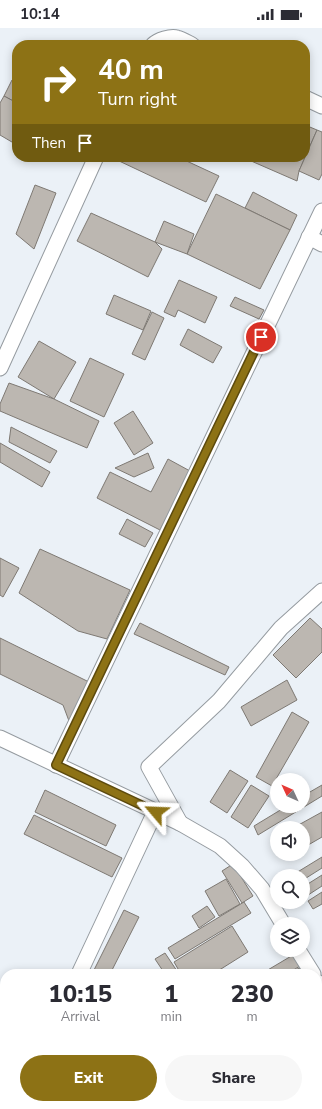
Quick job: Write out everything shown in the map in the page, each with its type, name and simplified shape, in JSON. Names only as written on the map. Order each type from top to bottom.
[{"type":"street","points":[[163,40],[176,38],[181,40]]},
{"type":"street","points":[[310,100],[322,106]]},
{"type":"street","points":[[0,368],[94,162]]},
{"type":"street","points":[[56,765],[316,241],[322,211]]},
{"type":"street","points":[[180,823],[149,767],[219,701],[281,628],[322,591]]},
{"type":"street","points":[[0,738],[180,823],[220,846],[242,866],[262,889],[279,917]]},
{"type":"street","points":[[81,969],[156,812]]},
{"type":"street","points":[[302,957],[309,969]]},
{"type":"building","points":[[12,80],[12,100],[4,96]]},
{"type":"building","points":[[4,96],[12,100],[12,142],[0,135],[0,103]]},
{"type":"building","points":[[310,127],[317,130],[310,146]]},
{"type":"building","points":[[317,130],[322,132],[322,174],[319,180],[299,171],[303,162],[310,162],[310,146]]},
{"type":"building","points":[[121,162],[189,162],[219,176],[206,202]]},
{"type":"building","points":[[253,162],[303,162],[297,181]]},
{"type":"building","points":[[35,185],[56,193],[34,249],[16,234]]},
{"type":"building","points":[[253,192],[297,215],[290,230],[245,208]]},
{"type":"building","points":[[216,194],[290,230],[260,289],[187,254]]},
{"type":"building","points":[[91,213],[155,242],[162,249],[148,277],[77,241]]},
{"type":"building","points":[[164,221],[194,234],[187,254],[155,242]]},
{"type":"building","points":[[179,280],[217,297],[205,323],[178,310],[175,317],[164,312]]},
{"type":"building","points":[[114,295],[151,311],[143,330],[106,314]]},
{"type":"building","points":[[235,297],[264,310],[259,319],[230,306]]},
{"type":"building","points":[[152,312],[164,318],[145,360],[132,354]]},
{"type":"building","points":[[188,329],[222,347],[213,363],[180,345]]},
{"type":"building","points":[[39,341],[76,362],[54,399],[18,377]]},
{"type":"building","points":[[90,358],[124,374],[104,417],[70,401]]},
{"type":"building","points":[[9,383],[54,399],[99,421],[87,448],[0,411],[0,404]]},
{"type":"building","points":[[133,411],[153,443],[134,455],[114,423]]},
{"type":"building","points":[[11,427],[57,451],[50,463],[9,442]]},
{"type":"building","points":[[0,443],[50,472],[42,487],[0,462]]},
{"type":"building","points":[[148,453],[154,468],[134,477],[115,468]]},
{"type":"building","points":[[168,459],[190,471],[160,530],[97,498],[110,472],[151,492]]},
{"type":"building","points":[[127,519],[153,533],[145,547],[119,534]]},
{"type":"building","points":[[40,549],[130,590],[107,639],[78,631],[19,593]]},
{"type":"building","points":[[0,558],[19,568],[3,597],[0,595]]},
{"type":"building","points":[[310,618],[322,629],[322,652],[296,678],[273,655]]},
{"type":"building","points":[[140,623],[229,667],[225,675],[134,634]]},
{"type":"building","points":[[0,638],[89,682],[69,721],[63,705],[0,674]]},
{"type":"building","points":[[287,680],[297,700],[251,726],[241,707]]},
{"type":"building","points":[[292,712],[309,722],[280,773],[270,773],[270,785],[256,777]]},
{"type":"building","points":[[230,770],[248,781],[227,813],[210,802]]},
{"type":"building","points":[[251,785],[269,796],[248,828],[231,817]]},
{"type":"building","points":[[322,785],[322,796],[310,803],[310,792]]},
{"type":"building","points":[[45,790],[116,825],[106,846],[35,812]]},
{"type":"building","points":[[322,812],[322,837],[310,844],[310,821],[306,821]]},
{"type":"building","points":[[275,813],[294,813],[281,821],[270,821],[270,828],[258,835],[254,826]]},
{"type":"building","points":[[34,815],[122,858],[112,877],[24,834]]},
{"type":"building","points":[[322,857],[322,868],[310,876],[310,869],[302,869]]},
{"type":"building","points":[[233,864],[253,896],[242,903],[222,871]]},
{"type":"building","points":[[322,875],[322,886],[310,894],[310,883]]},
{"type":"building","points":[[226,879],[240,904],[219,916],[205,891]]},
{"type":"building","points":[[322,892],[322,904],[313,909],[310,904],[310,900]]},
{"type":"building","points":[[244,902],[251,913],[175,959],[168,948]]},
{"type":"building","points":[[207,906],[215,917],[199,928],[192,916]]},
{"type":"building","points":[[124,910],[139,917],[113,969],[94,969]]},
{"type":"building","points":[[232,926],[248,952],[221,969],[178,969],[174,962]]},
{"type":"building","points":[[165,953],[176,969],[162,969],[155,959]]},
{"type":"building","points":[[290,957],[294,957],[300,966],[295,969],[269,969]]},
{"type":"route","points":[[156,812],[56,765],[261,337]]}]
